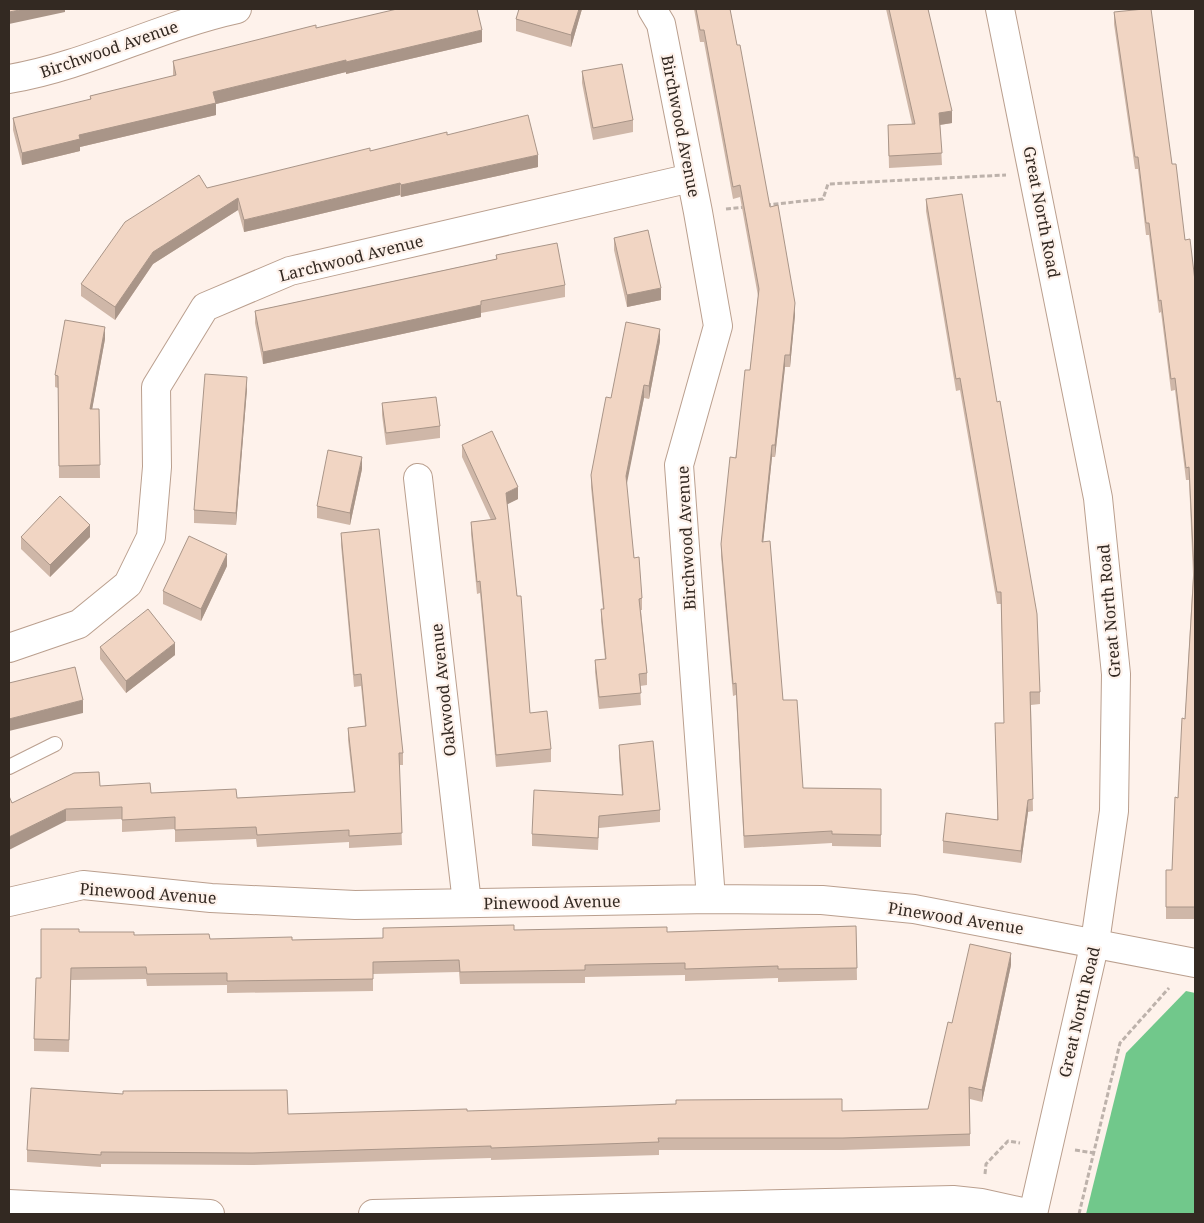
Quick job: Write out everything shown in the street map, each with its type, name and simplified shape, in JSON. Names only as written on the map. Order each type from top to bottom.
[{"type":"street","name":"Birchwood Avenue","points":[[9,79],[40,74],[208,15],[237,9]]},
{"type":"street","name":"Birchwood Avenue","points":[[652,9],[661,24],[718,326],[679,465],[711,899]]},
{"type":"street","name":"Great North Road","points":[[1000,9],[1035,174],[1098,498],[1116,674],[1114,811],[1095,942],[1032,1214]]},
{"type":"street","name":"Larchwood Avenue","points":[[9,648],[80,624],[128,584],[151,537],[157,467],[156,387],[205,307],[290,270],[691,178]]},
{"type":"street","name":"Oakwood Avenue","points":[[418,478],[467,903]]},
{"type":"street","name":"Pinewood Avenue","points":[[9,902],[82,885],[211,898],[355,905],[711,899],[822,900],[914,909],[1190,961]]},
{"type":"street","points":[[373,1214],[953,1200],[981,1202],[1032,1214]]},
{"type":"street","points":[[9,1204],[210,1214]]},
{"type":"lane","points":[[9,767],[55,744]]},
{"type":"path","points":[[756,206],[823,199],[828,184],[1035,174]]},
{"type":"path","points":[[698,212],[746,207]]},
{"type":"path","points":[[1080,1214],[1120,1043],[1175,981],[1190,961]]},
{"type":"green space","points":[[1186,991],[1195,993],[1195,1214],[1086,1214],[1126,1053]]},
{"type":"building","points":[[9,9],[25,9],[9,12]]},
{"type":"building","points":[[397,9],[477,9],[482,30],[213,92],[216,103],[79,135],[80,139],[22,153],[13,118],[91,99],[90,96],[176,75],[173,61],[316,25],[316,28]]},
{"type":"building","points":[[519,9],[579,9],[571,35],[516,19]]},
{"type":"building","points":[[696,9],[730,9],[737,45],[740,45],[770,207],[778,205],[795,303],[790,355],[785,355],[775,445],[772,445],[762,542],[770,541],[783,700],[797,700],[803,788],[881,789],[881,835],[832,834],[832,831],[744,836],[736,683],[733,684],[721,544],[730,457],[736,458],[745,370],[750,370],[759,289],[740,185],[733,187],[704,30],[700,30]]},
{"type":"building","points":[[889,9],[928,9],[952,111],[939,113],[942,153],[889,156],[888,125],[915,124]]},
{"type":"building","points":[[1151,9],[1172,164],[1176,164],[1185,240],[1190,239],[1195,281],[1195,907],[1166,907],[1166,870],[1172,870],[1175,797],[1178,798],[1182,718],[1185,719],[1194,570],[1189,467],[1186,468],[1175,378],[1171,379],[1161,300],[1159,301],[1149,223],[1146,223],[1138,157],[1135,157],[1114,12]]},
{"type":"building","points":[[622,64],[633,120],[593,128],[582,71]]},
{"type":"building","points":[[528,115],[538,155],[401,185],[400,183],[244,220],[238,198],[153,252],[115,307],[81,284],[125,222],[199,175],[207,188],[370,148],[370,151],[447,132],[447,135]]},
{"type":"building","points":[[962,194],[997,402],[1000,401],[1037,614],[1040,692],[1030,692],[1033,799],[1028,800],[1021,851],[943,841],[946,813],[998,820],[995,723],[1004,723],[1001,592],[997,592],[960,378],[956,379],[926,199]]},
{"type":"building","points":[[648,230],[661,288],[627,295],[614,238]]},
{"type":"building","points":[[557,243],[565,285],[481,301],[481,305],[263,352],[255,311],[497,259],[496,255]]},
{"type":"building","points":[[65,320],[105,327],[90,409],[99,409],[100,465],[59,466],[58,376],[55,375]]},
{"type":"building","points":[[626,322],[660,329],[649,386],[644,385],[626,476],[634,558],[639,557],[642,598],[639,599],[647,673],[639,674],[641,693],[599,697],[595,660],[606,659],[601,609],[604,609],[591,475],[606,397],[611,398]]},
{"type":"building","points":[[205,374],[247,377],[236,513],[194,510]]},
{"type":"building","points":[[436,397],[440,426],[386,433],[382,403]]},
{"type":"building","points":[[492,431],[518,487],[506,493],[517,596],[521,596],[530,713],[547,711],[551,749],[496,755],[480,581],[477,582],[471,522],[496,519],[462,445]]},
{"type":"building","points":[[328,450],[362,457],[350,513],[317,506]]},
{"type":"building","points":[[60,496],[90,525],[50,565],[21,537]]},
{"type":"building","points":[[379,529],[403,753],[399,753],[402,833],[349,836],[349,830],[257,835],[256,827],[175,830],[175,817],[122,820],[122,807],[66,809],[9,837],[9,796],[12,803],[74,773],[99,772],[100,786],[150,783],[151,793],[236,789],[237,798],[355,792],[348,728],[366,726],[361,674],[354,675],[341,533]]},
{"type":"building","points":[[189,536],[227,554],[201,609],[163,591]]},
{"type":"building","points":[[148,609],[175,643],[126,681],[100,647]]},
{"type":"building","points":[[75,667],[83,700],[9,719],[9,683]]},
{"type":"building","points":[[653,741],[660,810],[599,816],[598,838],[532,834],[534,790],[623,795],[619,745]]},
{"type":"building","points":[[514,925],[514,930],[667,927],[667,932],[856,926],[857,968],[778,969],[778,966],[685,969],[685,963],[585,965],[585,970],[460,972],[459,960],[373,962],[373,979],[227,981],[227,973],[147,974],[146,967],[71,968],[69,1040],[34,1039],[36,978],[41,978],[41,929],[79,929],[79,932],[134,932],[134,935],[209,934],[210,939],[292,937],[292,940],[383,938],[383,928]]},
{"type":"building","points":[[970,944],[1011,953],[982,1090],[969,1087],[970,1134],[843,1138],[658,1138],[659,1142],[252,1153],[101,1152],[101,1155],[27,1150],[31,1088],[123,1094],[123,1091],[287,1090],[288,1114],[467,1109],[467,1111],[676,1104],[676,1100],[842,1099],[842,1111],[928,1109],[948,1022],[952,1023]]}]
